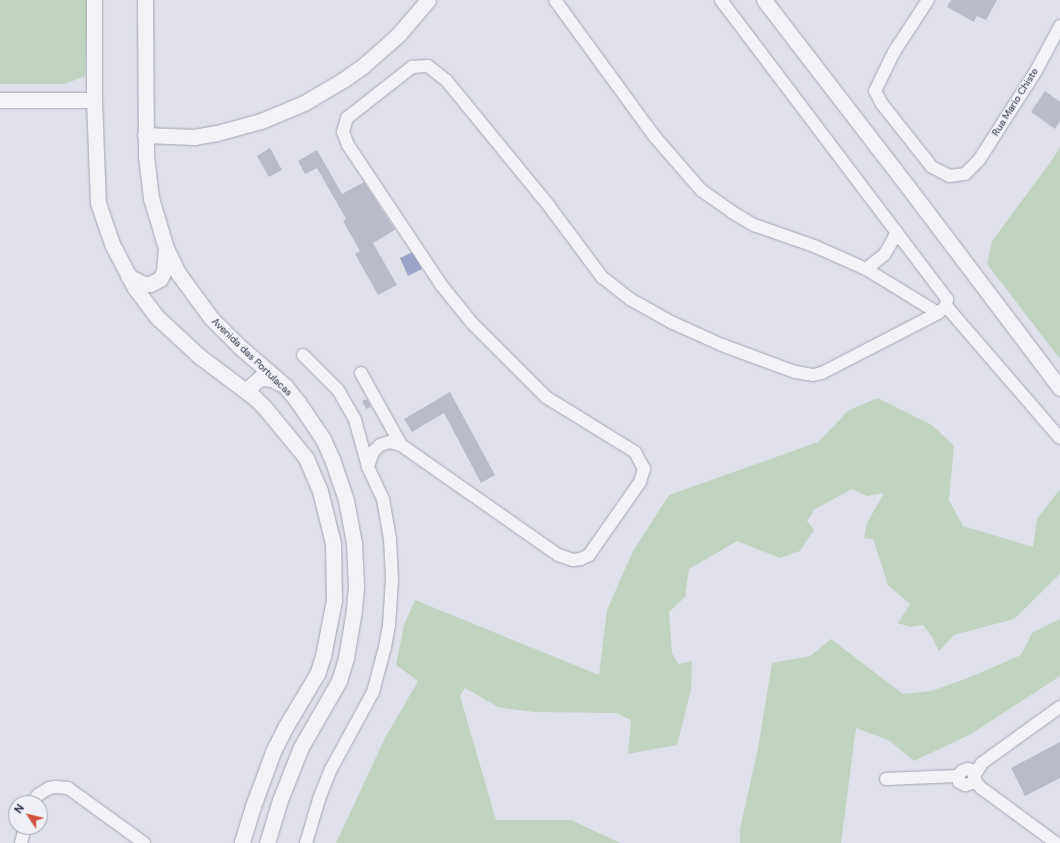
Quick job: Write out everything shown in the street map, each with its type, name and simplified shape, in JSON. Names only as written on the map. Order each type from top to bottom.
[{"type":"street","points":[[94,0],[94,100],[98,203],[112,244],[128,276],[143,301],[176,336],[266,408],[306,458],[314,474],[330,525],[333,543],[335,581],[332,619],[323,656],[317,674],[286,726],[273,752],[253,806],[242,843]]},
{"type":"street","name":"Avenida das Portulacas","points":[[144,0],[146,156],[151,198],[166,248],[178,273],[211,318],[240,347],[285,386],[298,402],[323,439],[340,479],[352,529],[356,586],[351,634],[339,681],[301,747],[280,800],[267,843]]},
{"type":"street","points":[[145,135],[194,138],[261,121],[304,103],[363,66],[398,35],[428,0]]},
{"type":"street","points":[[555,0],[655,137],[701,190],[732,212],[754,225],[814,246],[866,269],[942,309],[1060,438]]},
{"type":"street","points":[[368,467],[374,452],[380,445],[389,442],[401,446],[558,555],[573,560],[581,559],[589,555],[640,482],[644,469],[635,452],[546,397],[472,323],[442,286],[348,145],[343,132],[347,118],[412,67],[428,66],[446,80],[548,206],[602,277],[630,299],[673,323],[722,345],[796,372],[813,375],[822,372],[942,309],[947,299],[721,0]]},
{"type":"street","points":[[764,0],[1060,388]]},
{"type":"street","name":"Rua Mario Chiste","points":[[928,0],[894,52],[875,91],[882,104],[932,167],[950,176],[965,174],[979,160],[1032,77],[1060,26]]},
{"type":"street","points":[[0,100],[94,100]]},
{"type":"street","points":[[866,269],[884,255],[896,232]]},
{"type":"street","points":[[128,276],[144,284],[150,284],[160,279],[164,271],[166,248]]},
{"type":"street","points":[[303,354],[338,390],[355,420],[368,467],[383,499],[390,539],[392,579],[389,625],[384,655],[373,692],[331,769],[320,796],[306,843]]},
{"type":"street","points":[[361,374],[401,446]]},
{"type":"street","points":[[250,394],[251,386],[260,378],[272,379],[285,386]]},
{"type":"street","points":[[886,779],[958,776],[959,782],[965,786],[976,777],[982,763],[1060,707]]},
{"type":"street","points":[[976,777],[1056,843]]},
{"type":"street","points":[[38,795],[49,788],[68,788],[144,843]]},
{"type":"green space","points":[[0,0],[88,0],[85,76],[65,84],[0,84]]},
{"type":"green space","points":[[1060,147],[1060,359],[987,264],[992,241]]},
{"type":"green space","points":[[878,398],[932,425],[954,446],[949,500],[963,526],[1033,547],[1037,519],[1060,489],[1060,574],[1014,619],[954,635],[939,651],[931,635],[923,625],[910,627],[898,623],[910,604],[888,585],[873,539],[864,538],[867,523],[884,493],[867,496],[852,489],[815,509],[807,521],[814,530],[800,551],[780,558],[737,541],[689,569],[685,597],[669,612],[672,653],[678,664],[692,661],[691,690],[677,745],[628,754],[631,720],[616,713],[534,712],[498,707],[465,688],[460,696],[496,820],[571,820],[620,843],[336,843],[385,738],[418,681],[396,665],[404,625],[415,600],[599,675],[607,610],[633,551],[669,495],[818,442],[849,410]]},
{"type":"green space","points":[[1060,619],[1060,676],[971,734],[914,761],[888,740],[856,728],[841,843],[740,843],[740,829],[758,748],[772,663],[810,656],[831,639],[903,694],[931,691],[968,678],[1021,655],[1032,633]]},
{"type":"water","points":[[413,252],[422,269],[408,276],[400,258]]},
{"type":"building","points":[[951,0],[997,0],[986,20],[977,16],[974,22],[947,7]]},
{"type":"building","points":[[1045,91],[1060,102],[1060,121],[1055,129],[1031,112]]},
{"type":"building","points":[[270,148],[282,170],[269,177],[257,156]]},
{"type":"building","points":[[317,150],[342,194],[364,182],[395,230],[373,243],[397,285],[378,295],[355,254],[360,251],[343,221],[346,219],[317,168],[305,174],[298,161]]},
{"type":"building","points":[[450,392],[495,475],[481,483],[444,413],[412,432],[404,419]]},
{"type":"building","points":[[367,399],[371,407],[366,409],[362,401]]},
{"type":"building","points":[[1060,742],[1060,778],[1025,796],[1011,768]]}]
